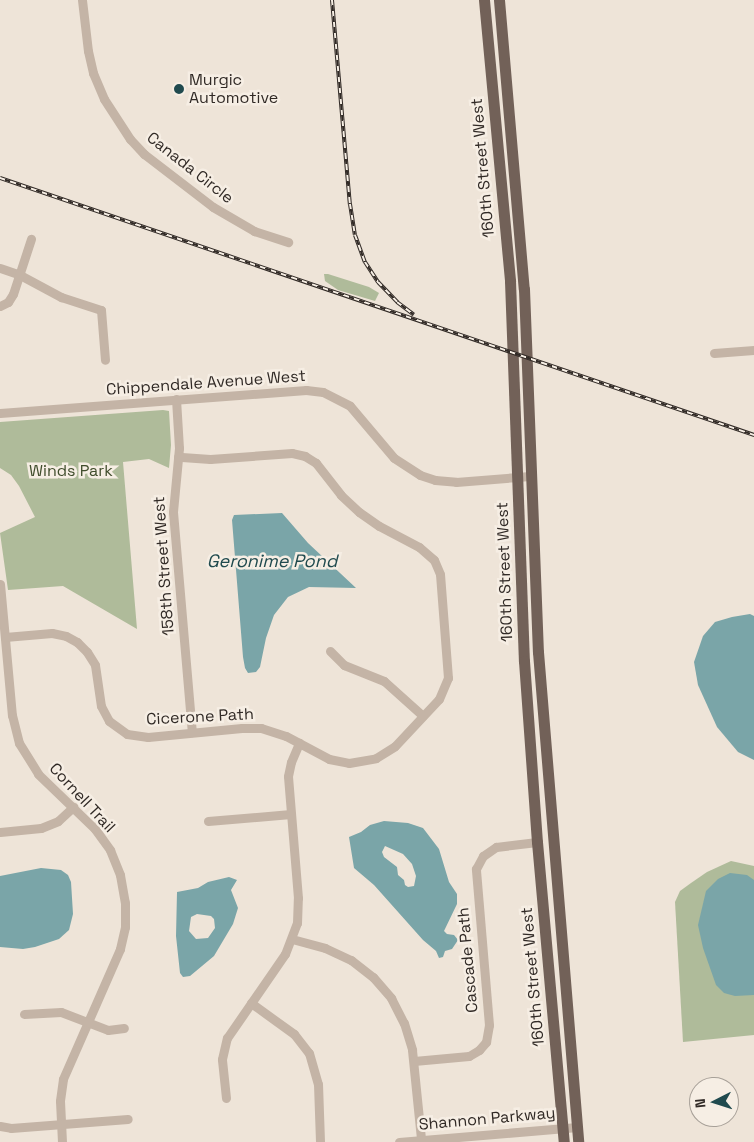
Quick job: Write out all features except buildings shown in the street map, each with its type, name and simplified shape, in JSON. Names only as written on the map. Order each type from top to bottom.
[{"type":"main road","name":"160th Street West","points":[[484,0],[506,224],[518,478],[524,661],[537,842],[564,1142]]},
{"type":"main road","name":"160th Street West","points":[[498,0],[520,232],[537,643],[578,1142]]},
{"type":"street","name":"Canada Circle","points":[[82,0],[88,51],[93,73],[104,99],[130,139],[144,154],[213,207],[254,231],[288,242]]},
{"type":"street","points":[[0,306],[11,298],[31,239]]},
{"type":"street","points":[[0,268],[20,275],[61,297],[101,310],[105,360]]},
{"type":"street","points":[[714,353],[754,350]]},
{"type":"street","name":"Chippendale Avenue West","points":[[0,412],[289,390],[323,392],[342,400],[354,409],[394,458],[420,475],[451,482],[530,476]]},
{"type":"street","name":"158th Street West","points":[[176,399],[178,457],[172,512],[192,732]]},
{"type":"street","name":"Cicerone Path","points":[[5,637],[52,633],[66,636],[77,642],[87,652],[95,665],[101,706],[108,721],[127,734],[148,737],[255,728],[274,731],[334,761],[349,763],[365,762],[390,750],[423,716],[441,695],[448,674],[440,574],[430,556],[419,547],[379,526],[358,512],[341,495],[316,463],[305,456],[288,453],[210,459],[178,457]]},
{"type":"street","name":"Cornell Trail","points":[[0,584],[12,715],[19,743],[38,774],[94,828],[110,850],[120,875],[125,903],[124,927],[120,949],[63,1079],[60,1101],[62,1142]]},
{"type":"street","points":[[330,651],[344,665],[384,681],[423,716]]},
{"type":"street","points":[[226,1098],[222,1059],[228,1034],[285,954],[292,939],[298,907],[289,768],[299,743]]},
{"type":"street","points":[[0,832],[41,828],[58,821],[73,807]]},
{"type":"street","points":[[208,821],[291,814]]},
{"type":"street","name":"Cascade Path","points":[[414,1061],[469,1056],[479,1050],[486,1042],[489,1025],[476,870],[483,856],[493,848],[502,845],[537,842]]},
{"type":"street","points":[[292,939],[325,948],[344,956],[373,977],[386,991],[401,1014],[410,1040],[414,1061],[421,1139]]},
{"type":"street","points":[[251,1003],[294,1034],[309,1053],[318,1084],[320,1142]]},
{"type":"street","points":[[24,1014],[61,1012],[89,1021],[108,1030],[124,1028]]},
{"type":"street","points":[[0,1126],[11,1128],[128,1119]]},
{"type":"street","name":"Shannon Parkway","points":[[399,1142],[577,1127]]},
{"type":"green space","points":[[324,274],[369,287],[379,293],[375,301],[338,290],[325,281]]},
{"type":"green space","name":"Winds Park","points":[[169,411],[171,445],[169,468],[149,459],[123,462],[137,629],[63,586],[8,590],[0,533],[35,517],[19,486],[11,475],[0,468],[0,422]]},
{"type":"green space","points":[[731,861],[754,866],[754,1035],[683,1042],[675,902],[680,891],[707,872]]},
{"type":"water","name":"Geronime Pond","points":[[282,513],[308,543],[356,588],[309,587],[288,597],[274,615],[266,638],[260,667],[256,672],[248,673],[243,657],[232,520],[234,515]]},
{"type":"water","points":[[750,614],[754,616],[754,760],[738,752],[717,727],[698,685],[694,662],[703,636],[715,622]]},
{"type":"water","points":[[384,821],[408,823],[423,828],[439,849],[449,882],[457,894],[457,904],[444,931],[447,934],[454,935],[458,940],[452,949],[445,951],[443,957],[439,958],[436,951],[423,940],[374,885],[354,868],[349,837],[361,832],[370,825]],"holes":[[[385,846],[403,854],[412,864],[416,876],[414,886],[408,887],[405,885],[404,880],[398,875],[397,867],[384,857],[382,852]]]},
{"type":"water","points":[[41,868],[61,870],[68,875],[71,882],[73,914],[69,930],[59,939],[35,947],[23,949],[0,947],[0,876]]},
{"type":"water","points":[[730,873],[747,875],[754,880],[754,995],[735,996],[724,993],[716,985],[703,948],[698,925],[706,891],[718,879]]},
{"type":"water","points":[[229,877],[237,880],[231,890],[238,908],[233,924],[214,956],[190,976],[183,977],[180,973],[176,936],[177,892],[198,888],[208,882]],"holes":[[[197,914],[211,916],[214,919],[215,928],[208,938],[196,939],[189,931],[191,917]]]},
{"type":"railway","points":[[332,0],[350,204],[355,235],[365,262],[378,282],[397,302],[414,315]]},
{"type":"railway","points":[[0,178],[754,435]]},
{"type":"place","name":"Murgic Automotive","points":[[179,89]]}]
